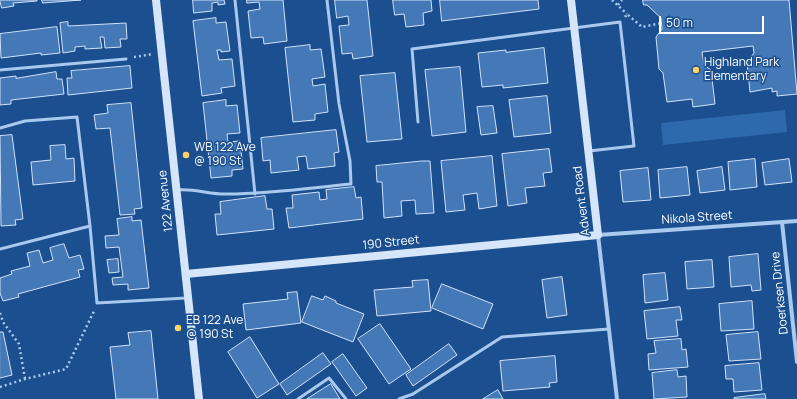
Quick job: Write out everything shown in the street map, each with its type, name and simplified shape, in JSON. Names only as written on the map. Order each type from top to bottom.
[{"type":"street","name":"122 Avenue","points":[[156,0],[199,399]]},
{"type":"street","name":"Advent Road","points":[[571,0],[617,399]]},
{"type":"street","name":"Nikola Street","points":[[598,234],[797,221]]},
{"type":"street","name":"Doerksen Drive","points":[[782,222],[797,362]]},
{"type":"street","name":"190 Street","points":[[186,274],[598,234]]},
{"type":"lane","points":[[235,0],[255,194]]},
{"type":"lane","points":[[177,190],[190,188],[223,194],[255,194],[351,184],[350,161],[339,104],[327,0]]},
{"type":"lane","points":[[418,122],[412,49],[620,22],[634,146],[589,151]]},
{"type":"lane","points":[[0,70],[126,59]]},
{"type":"lane","points":[[0,128],[25,121],[76,117],[90,226],[97,303],[188,298]]},
{"type":"lane","points":[[0,249],[90,226]]},
{"type":"lane","points":[[399,399],[413,394],[502,337],[609,329]]},
{"type":"lane","points":[[298,399],[329,378],[346,399]]},
{"type":"path","points":[[612,0],[642,27],[662,23]]},
{"type":"path","points":[[618,5],[622,0]]},
{"type":"path","points":[[620,22],[627,14]]},
{"type":"path","points":[[126,59],[162,54]]},
{"type":"path","points":[[0,387],[66,369],[97,303]]},
{"type":"path","points":[[0,313],[3,322],[19,344],[25,379]]},
{"type":"shaded area","points":[[785,110],[787,132],[663,145],[661,123]]},
{"type":"building","points":[[0,0],[37,1],[13,3],[14,6],[2,8]]},
{"type":"building","points":[[42,0],[81,0],[43,3]]},
{"type":"building","points":[[193,0],[224,0],[225,4],[218,5],[218,2],[212,3],[212,11],[194,13]]},
{"type":"building","points":[[247,0],[283,0],[287,41],[264,44],[263,37],[251,38],[248,11],[260,9],[259,2],[247,3]]},
{"type":"building","points":[[335,0],[367,0],[373,56],[353,59],[352,53],[342,54],[339,26],[349,25],[348,16],[337,18]]},
{"type":"building","points":[[393,0],[431,0],[432,11],[423,13],[424,25],[406,27],[404,14],[395,15]]},
{"type":"building","points":[[440,0],[538,0],[539,9],[442,21]]},
{"type":"building","points":[[643,0],[789,0],[797,94],[777,96],[777,91],[772,92],[772,88],[750,92],[747,62],[754,53],[753,46],[702,52],[704,65],[711,70],[715,104],[693,107],[692,99],[667,102],[663,73],[659,69],[656,37],[662,29],[661,18],[647,5],[644,5]]},
{"type":"building","points":[[216,18],[216,23],[226,22],[230,51],[221,52],[221,50],[217,50],[219,60],[232,59],[235,86],[221,88],[222,93],[202,96],[193,21]]},
{"type":"building","points":[[68,22],[68,26],[126,23],[127,39],[120,39],[121,47],[105,48],[104,37],[100,37],[102,48],[85,49],[85,46],[75,47],[75,51],[63,53],[60,23]]},
{"type":"building","points":[[57,27],[60,53],[41,55],[41,53],[1,58],[0,34]]},
{"type":"building","points":[[310,45],[310,50],[321,49],[325,77],[312,79],[313,86],[325,84],[328,112],[315,114],[315,120],[293,122],[285,48]]},
{"type":"building","points":[[544,48],[548,83],[503,88],[503,85],[482,87],[478,53]]},
{"type":"building","points":[[130,66],[132,88],[68,95],[67,78],[72,78],[71,71]]},
{"type":"building","points":[[460,67],[466,132],[432,136],[425,70]]},
{"type":"building","points":[[56,72],[57,79],[62,79],[64,94],[11,100],[11,104],[0,105],[0,78],[16,76],[16,78]]},
{"type":"building","points":[[395,73],[402,139],[367,142],[360,76]]},
{"type":"building","points":[[547,96],[551,133],[514,137],[509,100]]},
{"type":"building","points":[[226,100],[226,106],[237,105],[240,133],[227,134],[228,142],[240,141],[243,169],[232,170],[232,176],[211,178],[203,103]]},
{"type":"building","points":[[131,103],[142,208],[134,209],[135,214],[120,215],[110,128],[96,129],[94,115],[108,113],[107,105]]},
{"type":"building","points":[[493,106],[497,133],[481,135],[477,107]]},
{"type":"building","points":[[336,130],[339,152],[334,153],[335,166],[308,169],[306,156],[297,157],[299,170],[271,173],[270,160],[263,161],[261,138]]},
{"type":"building","points":[[12,135],[23,219],[15,220],[16,225],[1,226],[0,136]]},
{"type":"building","points":[[65,145],[66,159],[74,158],[75,181],[33,185],[31,162],[51,160],[50,146]]},
{"type":"building","points":[[549,149],[552,172],[543,173],[545,186],[525,188],[527,203],[508,206],[502,154]]},
{"type":"building","points":[[492,156],[497,206],[479,209],[477,193],[463,195],[465,210],[446,212],[441,161]]},
{"type":"building","points":[[755,159],[757,187],[730,190],[728,162]]},
{"type":"building","points":[[789,159],[792,182],[765,185],[762,163]]},
{"type":"building","points":[[430,161],[434,213],[416,214],[415,200],[401,201],[402,216],[384,218],[382,182],[377,182],[376,166]]},
{"type":"building","points":[[687,167],[690,195],[660,198],[658,170]]},
{"type":"building","points":[[722,167],[725,190],[700,193],[697,171]]},
{"type":"building","points":[[648,168],[651,200],[623,202],[620,171]]},
{"type":"building","points":[[354,187],[356,198],[361,197],[363,219],[289,228],[286,208],[293,208],[292,195],[319,192],[320,200],[327,199],[326,190]]},
{"type":"building","points":[[265,196],[267,209],[272,209],[274,229],[217,235],[215,214],[221,214],[220,202]]},
{"type":"building","points":[[132,217],[132,221],[141,220],[149,288],[128,290],[128,284],[113,285],[112,278],[123,277],[119,247],[106,248],[105,236],[119,235],[117,219]]},
{"type":"building","points":[[64,244],[69,258],[80,255],[84,269],[78,270],[80,277],[18,294],[19,297],[3,301],[0,293],[0,278],[12,274],[11,271],[30,266],[27,253],[39,250],[43,263],[53,260],[50,248]]},
{"type":"building","points":[[758,254],[761,290],[752,291],[751,285],[731,287],[729,257]]},
{"type":"building","points":[[118,259],[119,272],[109,273],[107,260]]},
{"type":"building","points":[[712,260],[714,287],[687,289],[685,262]]},
{"type":"building","points":[[665,273],[668,300],[645,303],[643,275]]},
{"type":"building","points":[[562,277],[567,315],[547,318],[542,280]]},
{"type":"building","points":[[428,280],[431,311],[377,316],[374,290],[413,287],[412,281]]},
{"type":"building","points":[[442,284],[493,304],[483,329],[432,308]]},
{"type":"building","points":[[297,292],[301,323],[246,330],[243,304],[288,299],[287,293]]},
{"type":"building","points":[[312,296],[323,300],[325,296],[336,301],[336,303],[364,314],[353,342],[302,322]]},
{"type":"building","points":[[752,301],[754,329],[721,331],[719,304]]},
{"type":"building","points":[[680,307],[682,320],[676,320],[678,336],[647,339],[644,311]]},
{"type":"building","points":[[380,324],[411,369],[389,384],[358,339]]},
{"type":"building","points":[[151,331],[158,399],[116,399],[110,347],[130,345],[128,333]]},
{"type":"building","points":[[0,332],[3,332],[12,375],[0,378]]},
{"type":"building","points":[[758,332],[761,359],[729,361],[726,335]]},
{"type":"building","points":[[250,337],[279,384],[257,398],[228,352]]},
{"type":"building","points":[[681,339],[682,350],[686,349],[688,367],[649,370],[648,354],[656,353],[654,341]]},
{"type":"building","points":[[449,344],[457,355],[413,386],[406,375]]},
{"type":"building","points":[[323,353],[331,364],[287,395],[280,384]]},
{"type":"building","points":[[343,354],[367,388],[356,396],[332,362]]},
{"type":"building","points":[[555,356],[557,382],[549,383],[550,387],[503,391],[500,361]]},
{"type":"building","points":[[759,363],[762,390],[734,392],[733,379],[726,379],[725,366]]},
{"type":"building","points":[[677,370],[678,377],[686,376],[687,397],[654,399],[652,373]]},
{"type":"building","points":[[331,384],[340,399],[307,399]]},
{"type":"building","points":[[498,390],[503,399],[483,399]]},
{"type":"building","points":[[765,394],[766,399],[734,399],[734,398]]},
{"type":"place","name":"Highland Park Elementary","points":[[696,70]]},
{"type":"place","name":"WB 122 Ave @ 190 St","points":[[186,155]]},
{"type":"place","name":"EB 122 Ave @ 190 St","points":[[178,328]]}]
